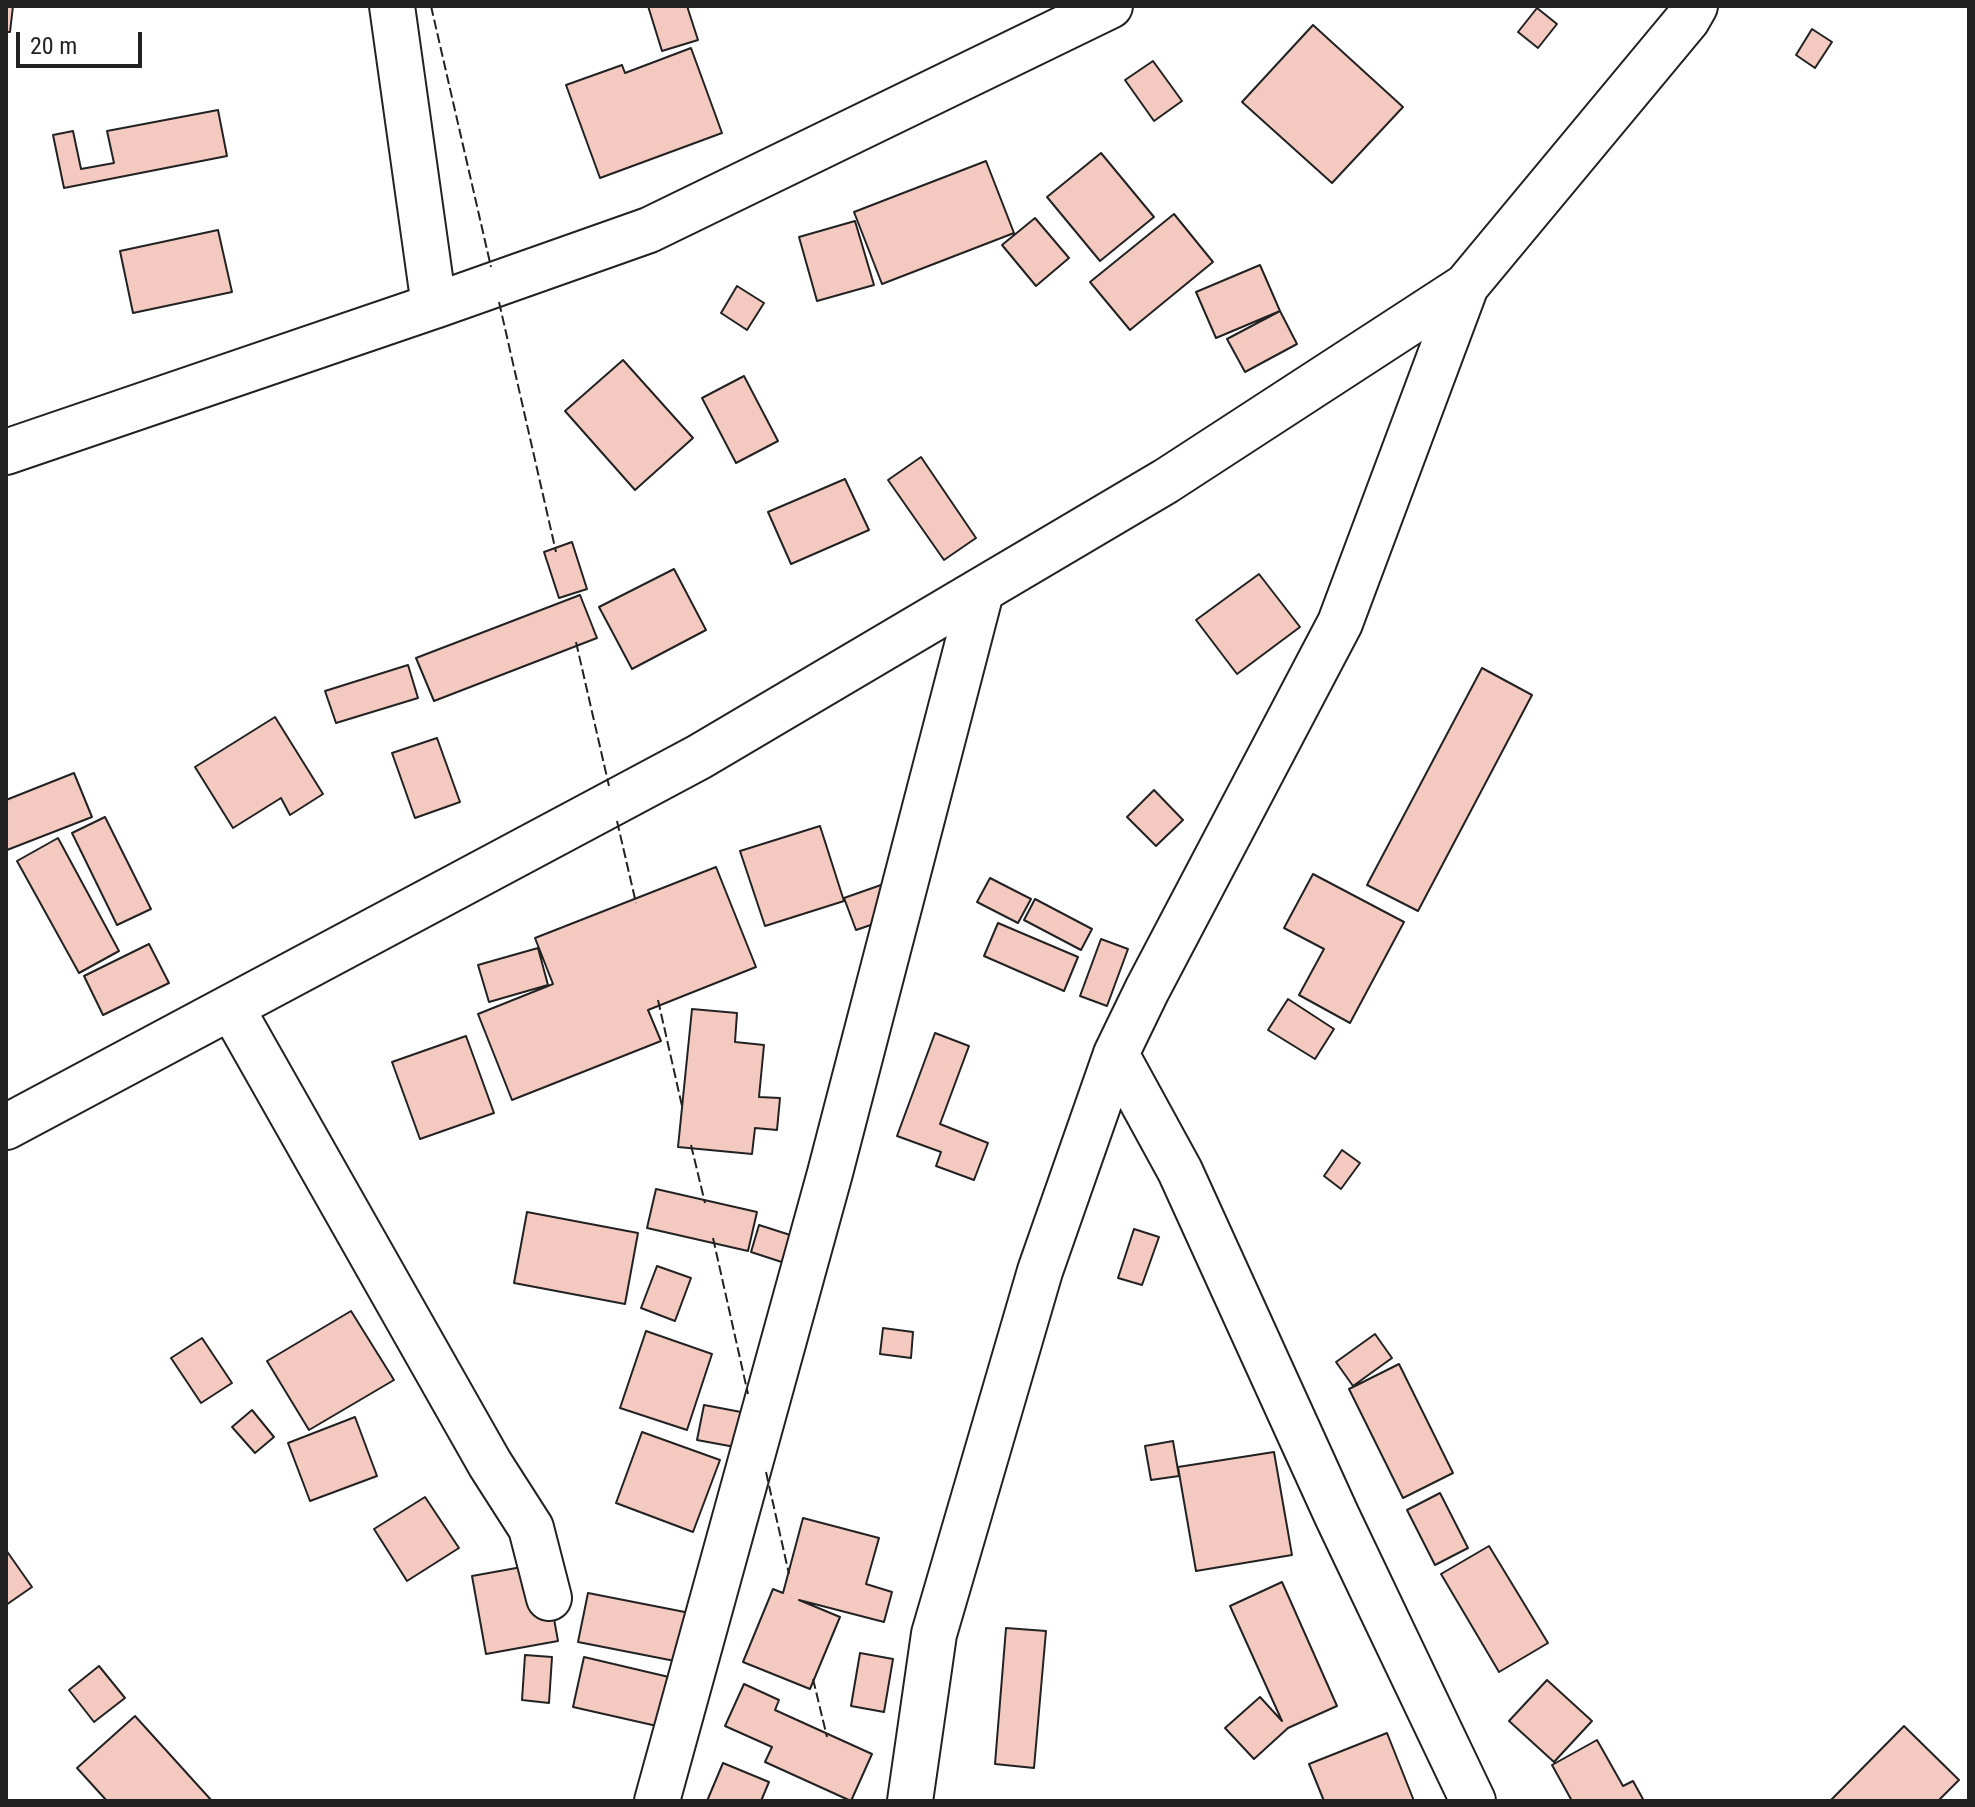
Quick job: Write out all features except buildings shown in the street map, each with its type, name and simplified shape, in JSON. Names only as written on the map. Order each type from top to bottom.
[{"type":"street","points":[[392,6],[434,306]]},
{"type":"street","points":[[6,452],[649,230],[1110,6]]},
{"type":"street","points":[[6,1127],[699,757],[1166,481],[1466,286],[1687,20],[1695,6]]},
{"type":"street","points":[[910,1801],[934,1634],[1040,1271],[1116,1054],[1340,623],[1466,286]]},
{"type":"street","points":[[657,1801],[830,1173],[981,592]]},
{"type":"street","points":[[231,1007],[482,1450],[531,1528],[549,1598]]},
{"type":"street","points":[[1116,1054],[1180,1171],[1337,1516],[1473,1801]]},
{"type":"fence","points":[[431,6],[491,267]]},
{"type":"fence","points":[[499,302],[556,552]]},
{"type":"fence","points":[[576,642],[609,786]]},
{"type":"fence","points":[[617,821],[636,903]]},
{"type":"fence","points":[[658,1000],[682,1106]]},
{"type":"fence","points":[[691,1145],[705,1203]]},
{"type":"fence","points":[[713,1238],[748,1394]]},
{"type":"fence","points":[[766,1472],[789,1574]]},
{"type":"fence","points":[[813,1679],[827,1737]]}]
